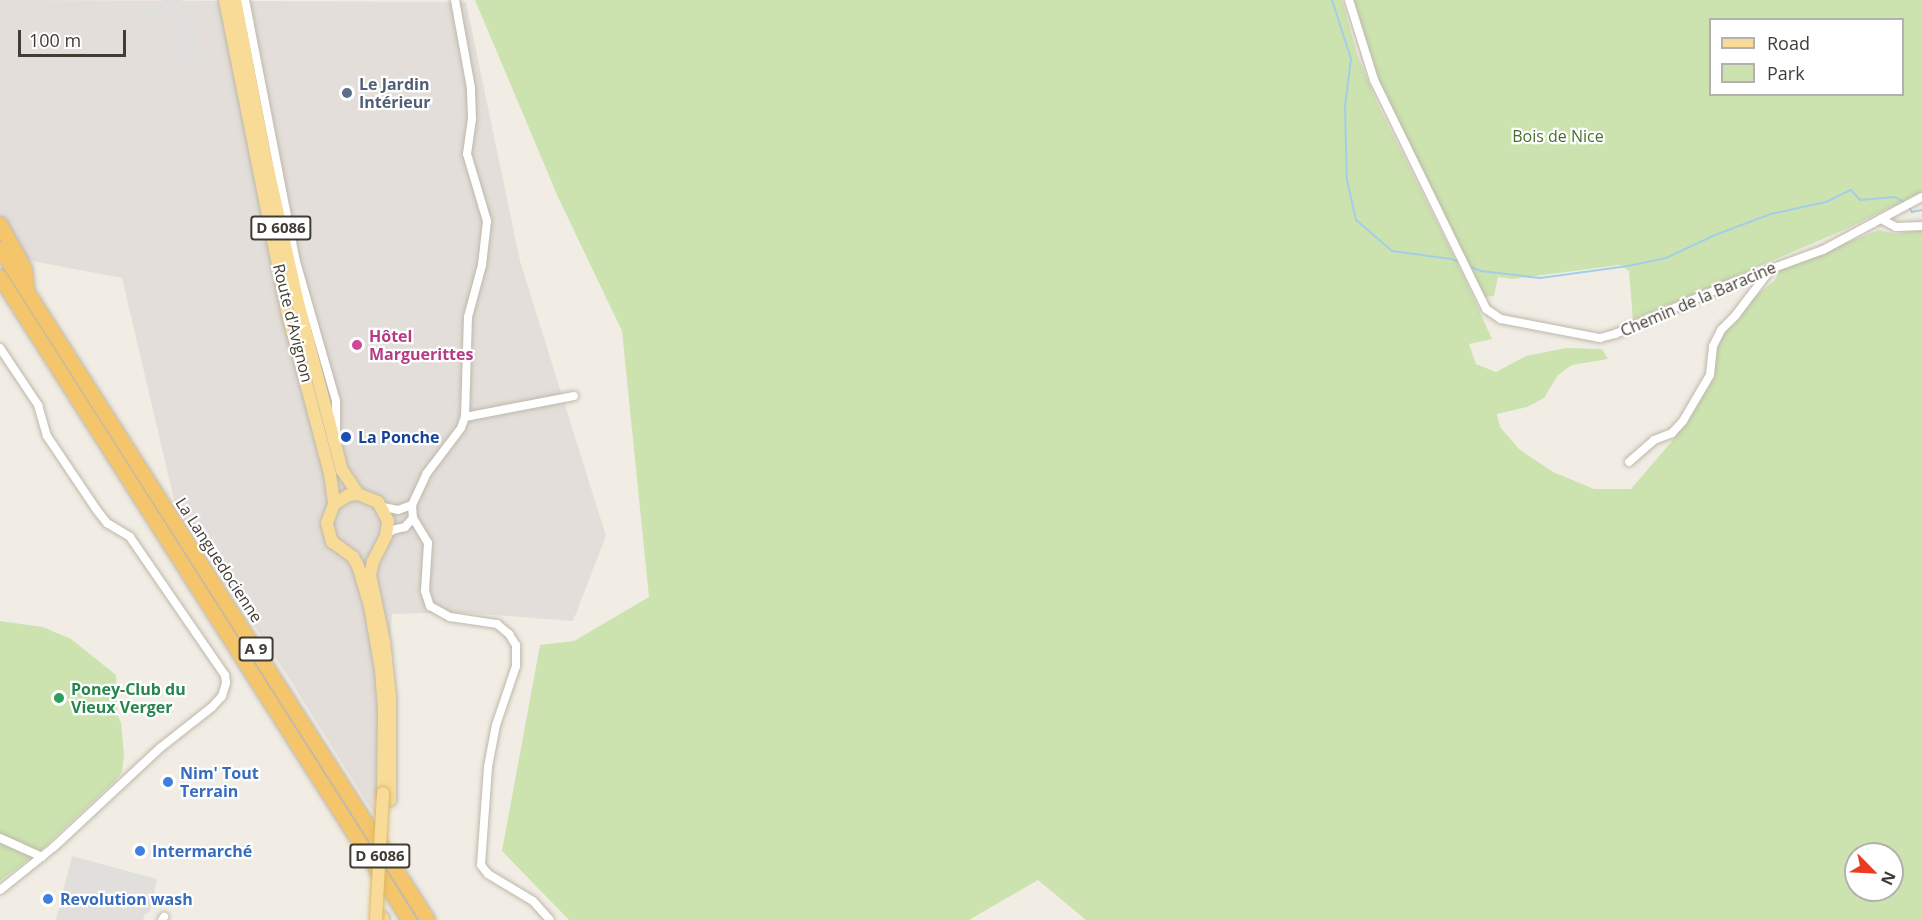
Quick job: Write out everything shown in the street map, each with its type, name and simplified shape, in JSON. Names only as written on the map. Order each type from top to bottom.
[{"type":"highway","points":[[0,224],[25,269],[28,293]]},
{"type":"highway","name":"La Languedocienne","points":[[0,249],[428,920]]},
{"type":"highway","name":"La Languedocienne","points":[[0,277],[5,290],[409,920]]},
{"type":"main road","name":"Route d'Avignon","points":[[225,0],[287,311],[330,474],[334,504]]},
{"type":"main road","name":"Route d'Avignon","points":[[235,0],[285,242],[337,451],[342,470],[358,494]]},
{"type":"main road","points":[[358,494],[373,498],[383,507],[388,521],[385,539],[364,555],[348,554],[332,542],[327,523],[334,504],[341,498],[358,494]]},
{"type":"main road","name":"D 6086","points":[[379,919],[392,752],[384,641],[370,575],[373,561],[385,539]]},
{"type":"main road","name":"D 6086","points":[[348,554],[355,560],[362,575],[378,648],[384,710],[387,796]]},
{"type":"street","points":[[245,0],[265,115],[295,258],[336,401],[337,451]]},
{"type":"street","points":[[454,0],[471,88],[471,126],[466,149],[485,210],[487,227],[482,265],[468,317],[465,417],[461,428],[427,473],[412,505],[413,518],[429,543],[425,588],[430,606],[450,616],[497,624],[509,634],[516,645],[516,666],[496,725],[488,767],[481,865],[488,874],[533,901],[550,920]]},
{"type":"street","name":"Chemin de la Baracine","points":[[1349,0],[1374,80],[1486,309],[1501,319],[1600,338],[1823,250],[1922,197]]},
{"type":"street","points":[[1881,219],[1896,226],[1922,226]]},
{"type":"street","points":[[1629,462],[1654,440],[1672,433],[1683,421],[1710,375],[1713,346],[1721,330],[1735,316],[1771,269]]},
{"type":"street","points":[[0,348],[38,405],[47,436],[96,509],[107,523],[130,537],[226,679],[224,693],[212,707],[141,763],[42,857],[0,890]]},
{"type":"street","points":[[465,417],[573,396]]},
{"type":"street","points":[[383,507],[398,510],[412,505]]},
{"type":"street","points":[[385,539],[392,530],[405,527],[413,518]]},
{"type":"street","points":[[0,838],[42,857]]},
{"type":"shaded area","points":[[0,0],[466,2],[520,261],[606,536],[573,621],[455,612],[392,614],[376,817],[289,678],[176,508],[122,278],[0,255]]},
{"type":"shaded area","points":[[162,0],[182,0],[196,31],[201,60],[178,64],[175,51],[180,50],[178,33],[173,33],[169,16],[138,21],[136,10],[162,5]]},
{"type":"shaded area","points":[[72,856],[157,879],[150,912],[145,914],[143,920],[56,920]]},
{"type":"green space","points":[[475,0],[1342,0],[1357,54],[1378,105],[1464,277],[1492,339],[1469,344],[1476,364],[1496,372],[1526,356],[1566,348],[1602,349],[1608,359],[1572,365],[1558,375],[1544,398],[1527,407],[1497,414],[1500,427],[1519,449],[1553,472],[1594,489],[1631,489],[1672,441],[1710,385],[1715,371],[1715,353],[1723,335],[1740,318],[1749,302],[1775,280],[1780,269],[1879,230],[1896,234],[1922,230],[1922,920],[1086,920],[1038,880],[969,920],[569,920],[502,851],[540,645],[574,641],[649,597],[622,331],[558,197]]},
{"type":"green space","name":"Bois de Nice","points":[[1354,0],[1922,0],[1922,192],[1846,229],[1633,320],[1629,271],[1620,265],[1512,279],[1498,277],[1494,296],[1483,297],[1382,90]]},
{"type":"green space","points":[[0,621],[43,627],[71,639],[116,675],[117,714],[121,723],[124,755],[122,772],[116,780],[41,850],[0,881]]},
{"type":"waterway","points":[[1332,0],[1351,59],[1345,106],[1347,180],[1356,220],[1392,251],[1460,262]]},
{"type":"waterway","points":[[1468,266],[1481,271],[1540,278],[1628,266],[1666,258],[1715,235],[1771,214],[1826,202],[1851,190],[1860,200],[1895,197],[1905,203]]},
{"type":"waterway","points":[[1909,207],[1912,212],[1922,210]]},
{"type":"place","name":"Le Jardin Intérieur","points":[[347,93]]},
{"type":"place","name":"Hôtel Marguerittes","points":[[357,345]]},
{"type":"place","name":"La Ponche","points":[[346,437]]},
{"type":"place","name":"Poney-Club du Vieux Verger","points":[[59,698]]},
{"type":"place","name":"Nim' Tout Terrain","points":[[168,782]]},
{"type":"place","name":"Intermarché","points":[[140,851]]},
{"type":"place","name":"Revolution wash","points":[[48,899]]}]
